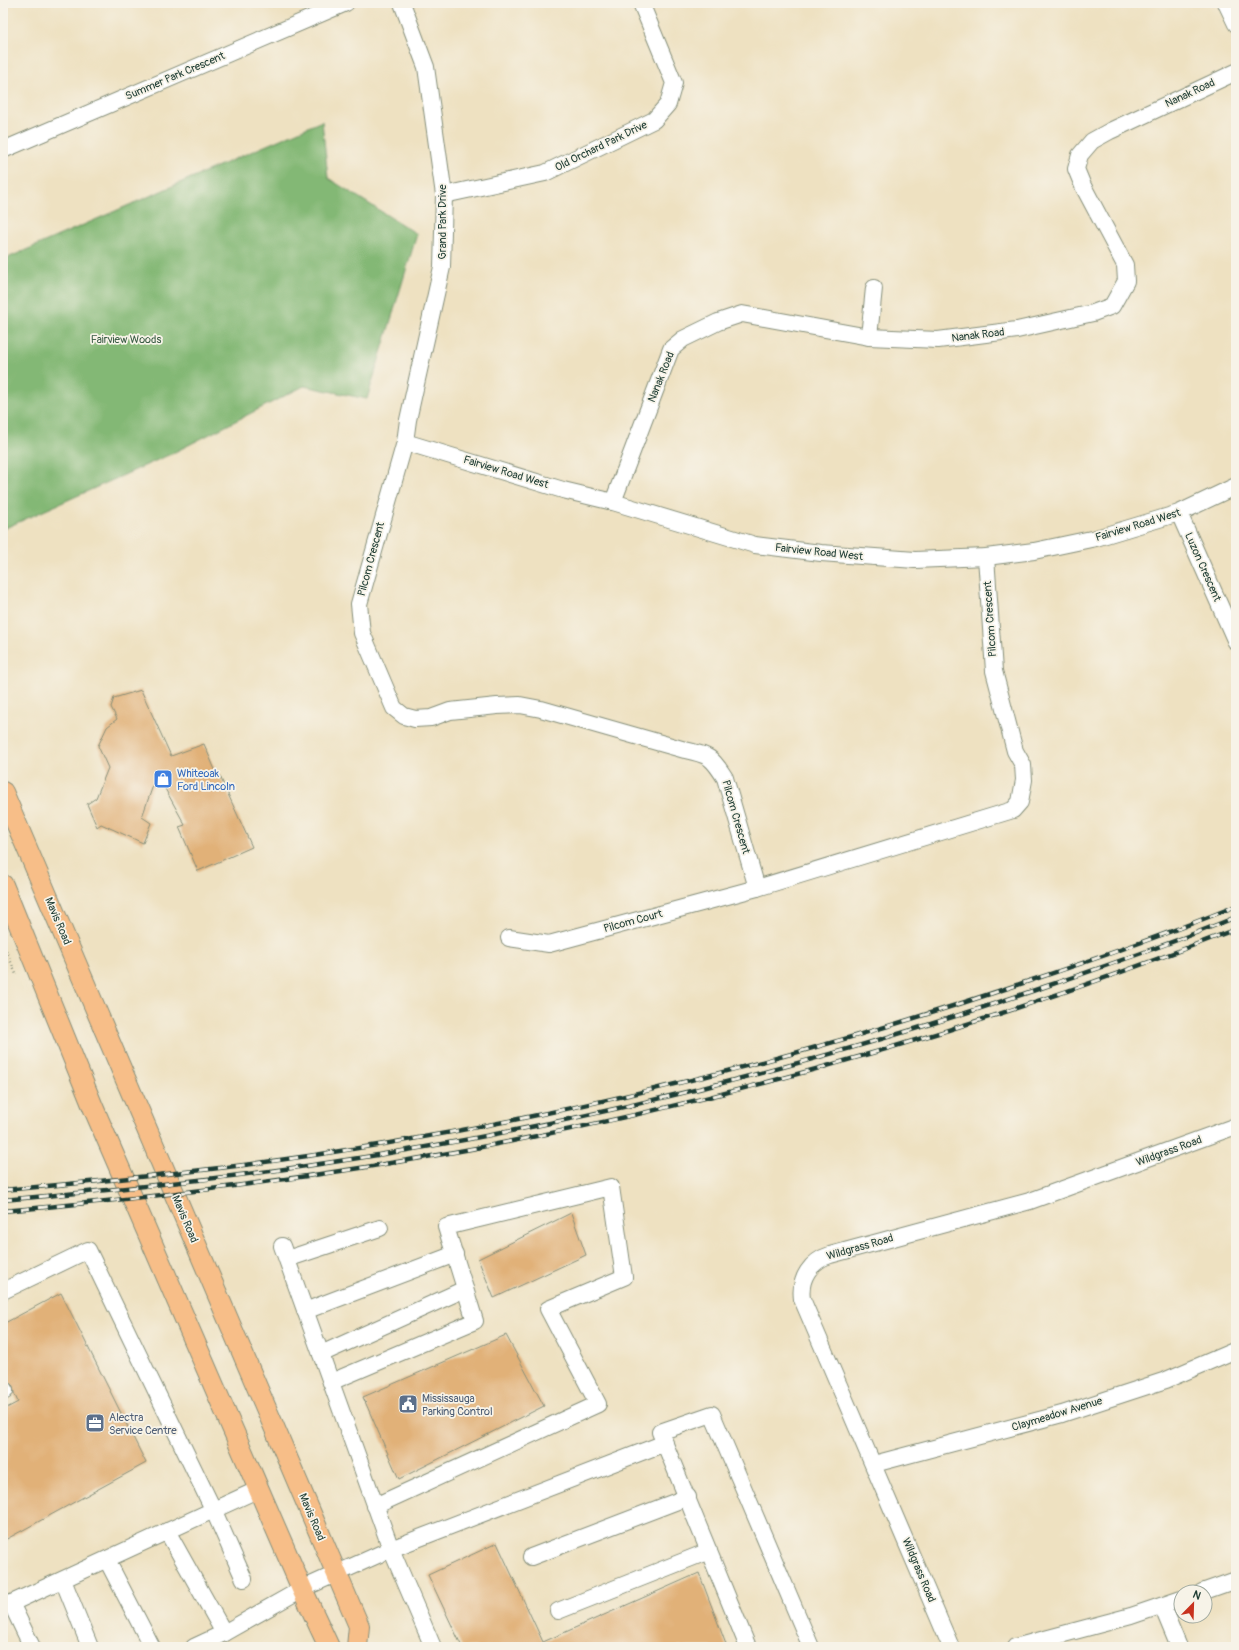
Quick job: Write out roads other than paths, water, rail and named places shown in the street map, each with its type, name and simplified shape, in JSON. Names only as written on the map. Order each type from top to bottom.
[{"type":"main road","name":"Mavis Road","points":[[3,792],[359,1626],[357,1647]]},
{"type":"main road","points":[[3,885],[93,1107],[302,1589],[329,1647]]},
{"type":"street","name":"Summer Park Crescent","points":[[3,150],[346,3]]},
{"type":"street","name":"Grand Park Drive","points":[[402,3],[426,67],[444,195],[442,267],[408,420],[405,442]]},
{"type":"street","name":"Old Orchard Park Drive","points":[[444,195],[545,173],[654,120],[668,104],[674,83],[641,3]]},
{"type":"street","points":[[1226,3],[1236,24]]},
{"type":"street","name":"Nanak Road","points":[[613,502],[671,349],[683,339],[718,322],[742,314],[869,337],[938,340],[1017,330],[1093,313],[1112,306],[1126,281],[1126,265],[1083,186],[1076,170],[1080,155],[1092,141],[1110,131],[1236,72]]},
{"type":"street","points":[[869,337],[874,288]]},
{"type":"street","name":"Fairview Road West","points":[[405,442],[755,545],[821,553],[915,560],[986,557],[1034,551],[1096,538],[1179,514],[1236,486]]},
{"type":"street","name":"Pilcom Crescent","points":[[405,442],[359,604],[362,632],[394,708],[404,716],[415,720],[431,718],[450,711],[520,705],[541,709],[678,748],[705,754],[715,762],[725,778],[756,888],[1007,812],[1013,810],[1020,802],[1024,780],[1023,765],[1015,751],[994,671],[986,557]]},
{"type":"street","name":"Luzon Crescent","points":[[1179,514],[1236,642]]},
{"type":"street","name":"Pilcom Court","points":[[510,938],[549,944],[756,888]]},
{"type":"street","name":"Wildgrass Road","points":[[951,1647],[874,1464],[802,1299],[801,1290],[806,1273],[816,1262],[830,1255],[1030,1202],[1236,1126]]},
{"type":"street","points":[[331,1382],[475,1321],[446,1228],[611,1187],[624,1277],[548,1309],[598,1404],[375,1506]]},
{"type":"street","points":[[380,1228],[284,1253],[391,1549],[432,1647]]},
{"type":"street","points":[[3,1290],[88,1250],[213,1509],[244,1579]]},
{"type":"street","points":[[305,1311],[455,1254]]},
{"type":"street","points":[[321,1354],[465,1289]]},
{"type":"street","name":"Claymeadow Avenue","points":[[874,1464],[1062,1414],[1166,1380],[1236,1350]]},
{"type":"street","points":[[3,1388],[3,1392]]},
{"type":"street","points":[[748,1647],[688,1497],[660,1432],[712,1414],[810,1647]]},
{"type":"street","points":[[194,1647],[224,1633],[302,1589],[391,1549],[664,1443]]},
{"type":"street","points":[[32,1647],[7,1605],[259,1489]]},
{"type":"street","points":[[531,1558],[688,1497]]},
{"type":"street","points":[[167,1531],[224,1633]]},
{"type":"street","points":[[558,1611],[709,1551]]},
{"type":"street","points":[[106,1560],[152,1647]]},
{"type":"street","points":[[64,1580],[90,1647]]},
{"type":"street","points":[[1213,1588],[1236,1580]]},
{"type":"street","points":[[1015,1647],[1108,1622],[1173,1602]]},
{"type":"street","points":[[1162,1606],[1178,1647]]},
{"type":"railway","points":[[3,1190],[214,1169],[343,1151],[539,1115],[636,1093],[830,1043],[925,1015],[1102,956],[1236,906]]},
{"type":"railway","points":[[3,1200],[168,1184],[333,1162],[513,1131],[603,1112],[781,1068],[957,1016],[1117,962],[1236,917]]},
{"type":"railway","points":[[3,1211],[238,1186],[355,1169],[471,1149],[666,1108],[858,1057],[954,1028],[1049,997],[1236,929]]},
{"type":"place","name":"Whiteoak Ford Lincoln","points":[[163,779]]},
{"type":"place","name":"Mississauga Parking Control","points":[[408,1404]]},
{"type":"place","name":"Alectra Service Centre","points":[[95,1423]]},
{"type":"park label","name":"Fairview Woods","points":[[126,339]]}]
